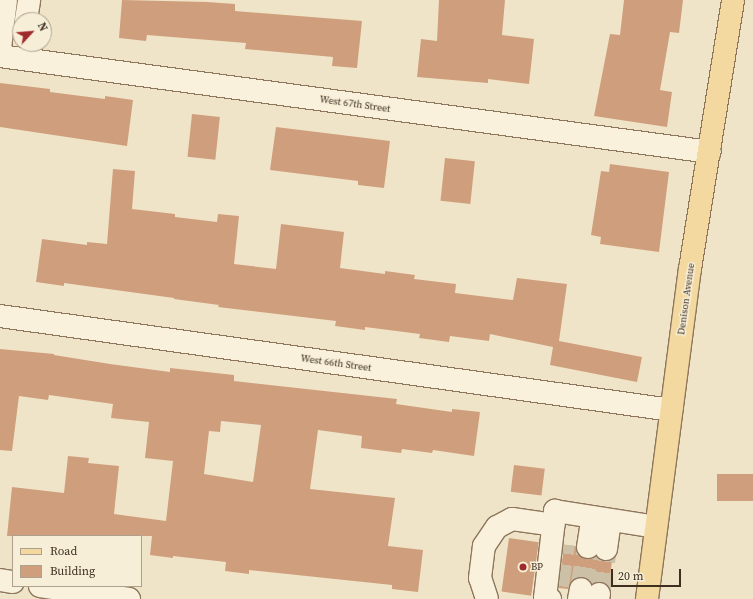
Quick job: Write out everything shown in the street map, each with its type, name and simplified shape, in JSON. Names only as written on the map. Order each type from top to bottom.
[{"type":"main road","name":"Denison Avenue","points":[[647,599],[690,269],[710,152],[733,0]]},
{"type":"street","points":[[0,48],[6,0]]},
{"type":"street","points":[[27,12],[29,0]]},
{"type":"street","name":"West 67th Street","points":[[0,56],[18,52]]},
{"type":"street","name":"West 67th Street","points":[[29,52],[710,152]]},
{"type":"street","name":"West 66th Street","points":[[0,316],[671,410]]},
{"type":"street","points":[[487,599],[480,578],[484,546],[497,527],[512,519],[561,527],[601,519],[656,527]]},
{"type":"street","points":[[597,548],[601,519]]},
{"type":"street","points":[[551,596],[561,527]]},
{"type":"street","points":[[0,580],[12,582]]},
{"type":"street","points":[[47,587],[129,599]]},
{"type":"building","points":[[122,0],[235,4],[235,11],[362,21],[357,68],[332,66],[333,57],[245,49],[246,43],[147,35],[146,41],[119,38]]},
{"type":"building","points":[[439,0],[505,0],[502,35],[534,39],[529,84],[488,79],[488,83],[417,77],[421,39],[437,41]]},
{"type":"building","points":[[624,0],[683,0],[679,33],[670,32],[660,90],[672,92],[667,127],[594,116],[610,34],[620,35]]},
{"type":"building","points":[[0,83],[50,89],[50,92],[105,99],[105,96],[133,100],[127,146],[0,127]]},
{"type":"building","points":[[192,114],[220,117],[215,160],[188,157]]},
{"type":"building","points":[[276,127],[390,141],[384,188],[358,185],[358,181],[270,170]]},
{"type":"building","points":[[445,158],[475,161],[470,204],[441,201]]},
{"type":"building","points":[[610,164],[669,172],[659,252],[600,244],[601,237],[591,235],[601,171],[609,172]]},
{"type":"building","points":[[113,169],[135,171],[132,209],[175,214],[175,217],[217,222],[218,214],[239,216],[234,264],[276,269],[281,224],[344,232],[340,268],[385,274],[385,271],[415,275],[414,279],[456,284],[455,293],[513,300],[517,278],[567,284],[559,341],[642,357],[637,382],[550,365],[553,347],[490,334],[489,341],[450,336],[449,342],[419,338],[420,334],[365,327],[365,330],[335,326],[336,321],[218,307],[219,305],[64,283],[64,286],[36,282],[42,239],[87,245],[87,242],[107,244]]},
{"type":"building","points":[[0,349],[54,354],[110,364],[170,372],[170,368],[234,375],[234,381],[397,399],[396,404],[452,412],[452,409],[480,412],[474,456],[433,450],[432,453],[402,449],[401,453],[361,448],[362,436],[318,430],[310,489],[395,498],[388,546],[423,550],[418,592],[392,589],[392,585],[249,570],[249,574],[225,571],[226,562],[150,555],[152,536],[7,536],[12,487],[64,493],[68,456],[89,458],[88,463],[119,466],[114,514],[166,521],[173,461],[145,458],[149,422],[111,418],[113,404],[49,395],[48,400],[19,396],[12,451],[0,450]],"holes":[[[221,421],[261,425],[253,482],[204,474],[209,431],[220,432]]]},
{"type":"building","points":[[514,465],[545,469],[541,496],[511,492]]},
{"type":"building","points":[[717,474],[753,474],[753,501],[717,501]]},
{"type":"building","name":"BP","points":[[509,538],[539,542],[531,596],[501,591]]},
{"type":"building","points":[[564,545],[576,546],[580,556],[586,559],[592,559],[596,556],[604,561],[612,560],[609,587],[601,582],[592,584],[589,579],[577,577],[572,580],[568,589],[559,588]]},
{"type":"tunnel","points":[[558,586],[564,544]]},
{"type":"tunnel","points":[[581,589],[588,547]]},
{"type":"tunnel","points":[[599,594],[606,549]]},
{"type":"place","name":"BP","points":[[523,567]]}]
